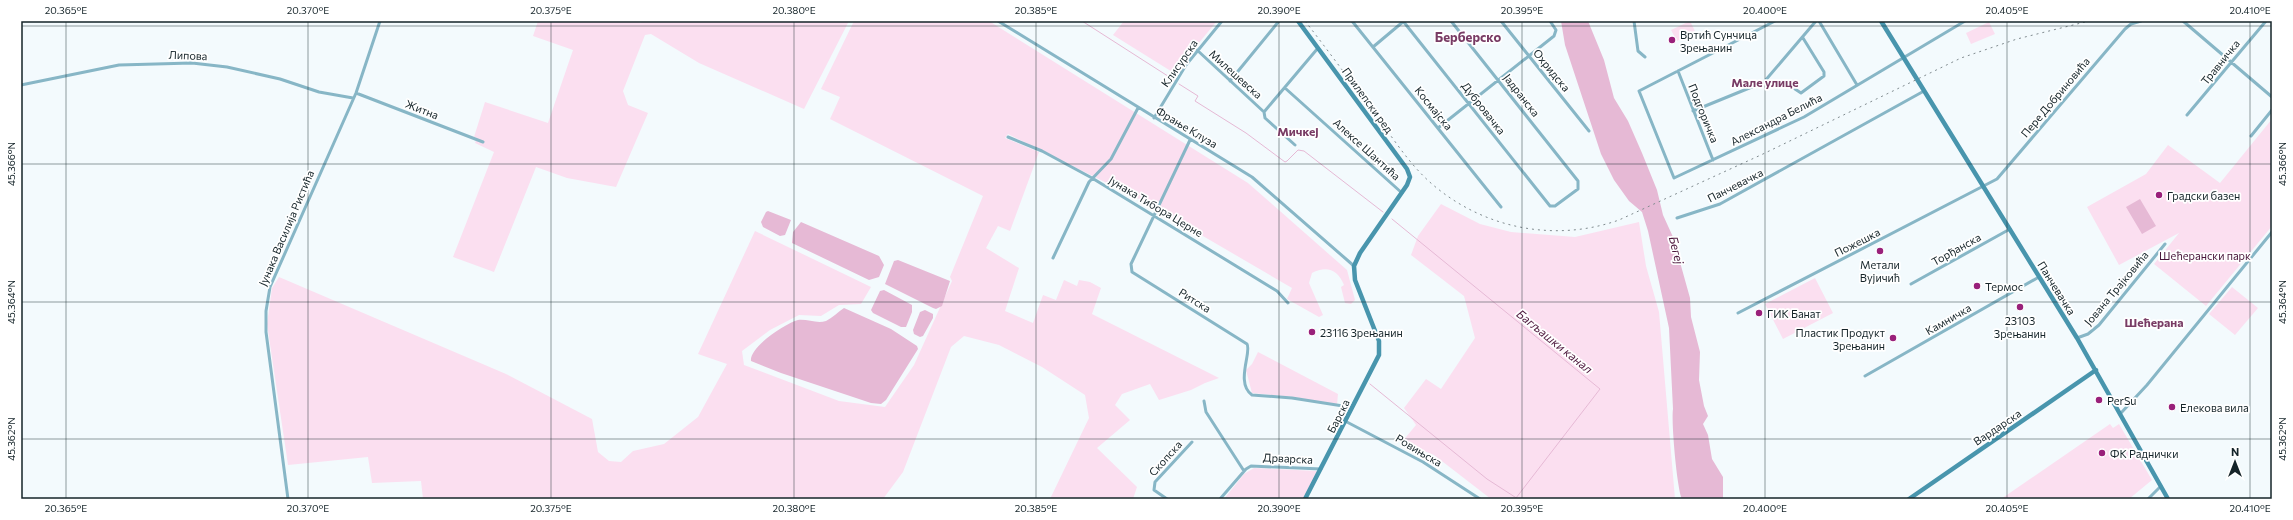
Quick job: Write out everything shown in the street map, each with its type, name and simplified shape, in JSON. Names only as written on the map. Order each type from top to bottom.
[{"type":"street","name":"Јунака Василија Ристића","points":[[288,499],[266,332],[267,300],[276,272],[356,93],[380,21]]},
{"type":"street","name":"Фрање Клуза","points":[[998,21],[1252,177],[1354,266]]},
{"type":"street","name":"Клисурска","points":[[1154,118],[1197,50],[1222,21]]},
{"type":"street","points":[[1230,81],[1279,21]]},
{"type":"street","name":"Прилепски ред","points":[[1298,21],[1408,171],[1410,180],[1402,193]]},
{"type":"street","name":"Космајска","points":[[1352,21],[1501,207]]},
{"type":"street","points":[[1373,47],[1404,21]]},
{"type":"street","name":"Дубровачка","points":[[1404,21],[1550,206]]},
{"type":"street","name":"Јадранска","points":[[1451,21],[1578,181],[1578,188],[1555,206],[1550,206]]},
{"type":"street","name":"Охридска","points":[[1501,21],[1589,131]]},
{"type":"street","points":[[1438,128],[1554,36],[1556,30],[1550,21]]},
{"type":"street","points":[[1634,21],[1638,51],[1645,57]]},
{"type":"street","points":[[1678,71],[1775,21]]},
{"type":"street","points":[[1692,111],[1764,82],[1818,21],[1857,85]]},
{"type":"street","name":"Панчевачка","points":[[1881,21],[2077,338],[2121,413],[2168,499]]},
{"type":"street","name":"Александра Белића","points":[[1678,71],[1639,91],[1674,178],[1804,117],[1902,57],[1965,21]]},
{"type":"street","name":"Пере Добриновића","points":[[1984,186],[1997,179],[2125,29],[2131,24],[2141,21]]},
{"type":"street","points":[[2183,21],[2272,97]]},
{"type":"street","name":"Травничка","points":[[2188,115],[2266,21]]},
{"type":"street","points":[[1789,85],[1801,93],[1824,76],[1824,72],[1803,38]]},
{"type":"street","points":[[1264,112],[1318,48]]},
{"type":"street","name":"Милешевска","points":[[1197,50],[1264,112],[1265,118],[1295,145]]},
{"type":"street","name":"Липова","points":[[21,85],[119,65],[192,63],[227,68],[280,79],[319,92],[353,98]]},
{"type":"street","name":"Подгоричка","points":[[1678,71],[1692,111],[1713,160]]},
{"type":"street","name":"Алексе Шантића","points":[[1285,88],[1402,193],[1360,253],[1354,266]]},
{"type":"street","name":"Панчевачка","points":[[1677,218],[1726,201],[1924,91]]},
{"type":"street","name":"Житна","points":[[356,93],[483,142]]},
{"type":"street","points":[[1053,258],[1092,178],[1111,159],[1138,108]]},
{"type":"street","points":[[2251,136],[2272,110]]},
{"type":"street","name":"Јунака Тибора Церне","points":[[1008,137],[1042,151],[1092,178],[1277,291],[1288,303]]},
{"type":"street","name":"Ритска","points":[[1190,140],[1131,264],[1132,272],[1247,344],[1249,352],[1244,371],[1249,393],[1254,396],[1292,398],[1343,406]]},
{"type":"street","name":"Пожешка","points":[[1738,313],[1984,186]]},
{"type":"street","name":"Торђанска","points":[[1911,284],[2010,229]]},
{"type":"street","points":[[2121,413],[2147,385],[2272,232]]},
{"type":"street","name":"Јована Трајковића","points":[[2077,338],[2088,334],[2099,325],[2165,244]]},
{"type":"street","name":"Барска","points":[[1305,499],[1378,357],[1380,348],[1355,280],[1354,266]]},
{"type":"street","name":"Камничка","points":[[1865,376],[2039,276]]},
{"type":"street","name":"Вардарска","points":[[1909,499],[2096,370]]},
{"type":"street","points":[[1204,401],[1206,412],[1244,471],[1220,499]]},
{"type":"street","name":"Ровињска","points":[[1345,421],[1423,462],[1480,499]]},
{"type":"street","name":"Скопска","points":[[1167,499],[1154,490],[1153,486],[1192,442]]},
{"type":"street","name":"Дрварска","points":[[1244,471],[1254,466],[1321,469]]},
{"type":"street","points":[[2148,499],[2161,486]]},
{"type":"green space","points":[[538,21],[636,21],[641,23],[642,21],[849,21],[804,109],[699,63],[651,34],[645,35],[623,91],[628,105],[648,113],[616,187],[567,178],[536,167],[494,272],[453,257],[494,152],[475,143],[477,138],[474,137],[485,102],[548,123],[573,50],[533,36]]},
{"type":"green space","points":[[854,21],[989,21],[1248,183],[1347,270],[1355,300],[1351,304],[1345,303],[1341,287],[1344,285],[1342,280],[1331,270],[1322,269],[1312,273],[1309,283],[1323,315],[1319,317],[1287,299],[1292,288],[1143,201],[1008,134],[1005,138],[1039,152],[1010,231],[998,226],[986,248],[1019,268],[1005,311],[1033,323],[1043,295],[1056,300],[1064,280],[1077,286],[1079,280],[1090,282],[1101,288],[1092,314],[1219,378],[1191,390],[1159,400],[1150,384],[1122,394],[1115,405],[1130,420],[1097,448],[1137,487],[1133,499],[1050,499],[1089,418],[1085,395],[1042,367],[999,345],[964,336],[951,347],[903,472],[883,499],[423,499],[421,481],[372,483],[368,457],[288,465],[267,324],[272,288],[279,277],[506,374],[592,419],[598,452],[609,461],[621,462],[633,451],[664,444],[698,417],[727,364],[698,354],[755,231],[871,287],[861,304],[839,305],[821,316],[799,315],[770,330],[742,351],[744,365],[839,401],[885,407],[914,365],[952,281],[950,277],[983,196],[830,119],[840,97],[821,89]]},
{"type":"green space","points":[[1124,21],[1217,21],[1174,73],[1113,35]]},
{"type":"green space","points":[[1690,21],[1695,31],[1677,41],[1671,30]]},
{"type":"green space","points":[[1989,22],[1995,34],[1971,44],[1966,33]]},
{"type":"green space","name":"Шећерански парк","points":[[2272,119],[2272,226],[2206,306],[2154,264],[2179,233],[2119,265],[2087,207],[2146,174],[2168,145],[2220,183]]},
{"type":"green space","points":[[1441,204],[1480,224],[1511,232],[1575,237],[1639,222],[1646,266],[1659,312],[1675,499],[1491,499],[1434,455],[1402,442],[1416,425],[1404,408],[1426,379],[1441,389],[1475,338],[1464,296],[1411,255],[1418,236]]},
{"type":"green space","points":[[1815,278],[1833,313],[1783,339],[1765,304]]},
{"type":"green space","points":[[2232,287],[2258,308],[2235,335],[2209,314]]},
{"type":"green space","points":[[1258,352],[1338,394],[1337,405],[1294,397],[1252,393],[1246,370],[1252,364]]},
{"type":"green space","name":"ФК Раднички","points":[[2110,424],[2113,428],[2119,424],[2152,480],[2129,499],[2001,499]]},
{"type":"green space","points":[[1254,468],[1317,471],[1303,499],[1224,499],[1244,474]]},
{"type":"shaded area","points":[[1561,21],[1588,21],[1604,60],[1614,98],[1628,121],[1642,153],[1657,190],[1663,215],[1673,237],[1690,298],[1691,317],[1700,352],[1699,380],[1704,406],[1708,416],[1703,424],[1708,435],[1712,459],[1723,477],[1723,499],[1682,499],[1676,469],[1669,328],[1648,231],[1642,212],[1629,201],[1614,180],[1601,154],[1565,45]]},
{"type":"shaded area","points":[[2140,199],[2156,226],[2142,234],[2126,207]]},
{"type":"shaded area","points":[[768,211],[791,220],[785,235],[780,236],[763,227],[761,222]]},
{"type":"shaded area","points":[[801,222],[879,256],[884,265],[879,277],[869,280],[792,243],[793,232]]},
{"type":"shaded area","points":[[898,260],[950,281],[942,306],[936,309],[933,308],[885,284],[894,261]]},
{"type":"shaded area","points":[[884,290],[912,305],[912,312],[906,327],[901,327],[873,313],[871,310],[880,291]]},
{"type":"shaded area","points":[[844,308],[891,329],[917,346],[918,349],[886,400],[881,404],[871,403],[781,373],[751,361],[752,355],[756,349],[769,336],[792,322],[798,320],[819,322],[826,321]]},
{"type":"shaded area","points":[[925,310],[933,314],[933,318],[923,336],[920,337],[914,334],[913,330],[920,312]]},
{"type":"waterway","name":"Багљашки канал","points":[[1082,21],[1174,80]]},
{"type":"waterway","name":"Багљашки канал","points":[[1179,84],[1198,96],[1195,101],[1246,133],[1285,162],[1298,150],[1304,151],[1383,212]]},
{"type":"waterway","name":"Багљашки канал","points":[[1392,219],[1600,389],[1516,498]]},
{"type":"waterway","name":"Багљашки канал","points":[[1370,384],[1487,479],[1518,499]]},
{"type":"railway","points":[[1305,21],[1403,152],[1424,177],[1432,184],[1452,199],[1496,221],[1520,227],[1545,230],[1570,230],[1594,227],[1619,220],[1763,154],[1961,58],[2017,39],[2089,21]]},
{"type":"place","name":"Вртић Сунчица Зрењанин","points":[[1672,40]]},
{"type":"place","name":"Градски базен","points":[[2159,195]]},
{"type":"place","name":"Метали Вујичић","points":[[1880,251]]},
{"type":"place","name":"Термос","points":[[1977,286]]},
{"type":"place","name":"23103 Зрењанин","points":[[2020,307]]},
{"type":"place","name":"ГИК Банат","points":[[1759,313]]},
{"type":"place","name":"23116 Зрењанин","points":[[1312,332]]},
{"type":"place","name":"Пластик Продукт Зрењанин","points":[[1893,338]]},
{"type":"place","name":"PerSu","points":[[2099,400]]},
{"type":"place","name":"Елекова вила","points":[[2172,407]]},
{"type":"place","name":"ФК Раднички","points":[[2102,453]]},
{"type":"district","name":"Берберско","points":[[1468,37]]},
{"type":"district","name":"Мале улице","points":[[1765,82]]},
{"type":"district","name":"Мичкеј","points":[[1298,131]]},
{"type":"district","name":"Шећерана","points":[[2154,322]]},
{"type":"water label","name":"Бегеј","points":[[1677,250]]}]
